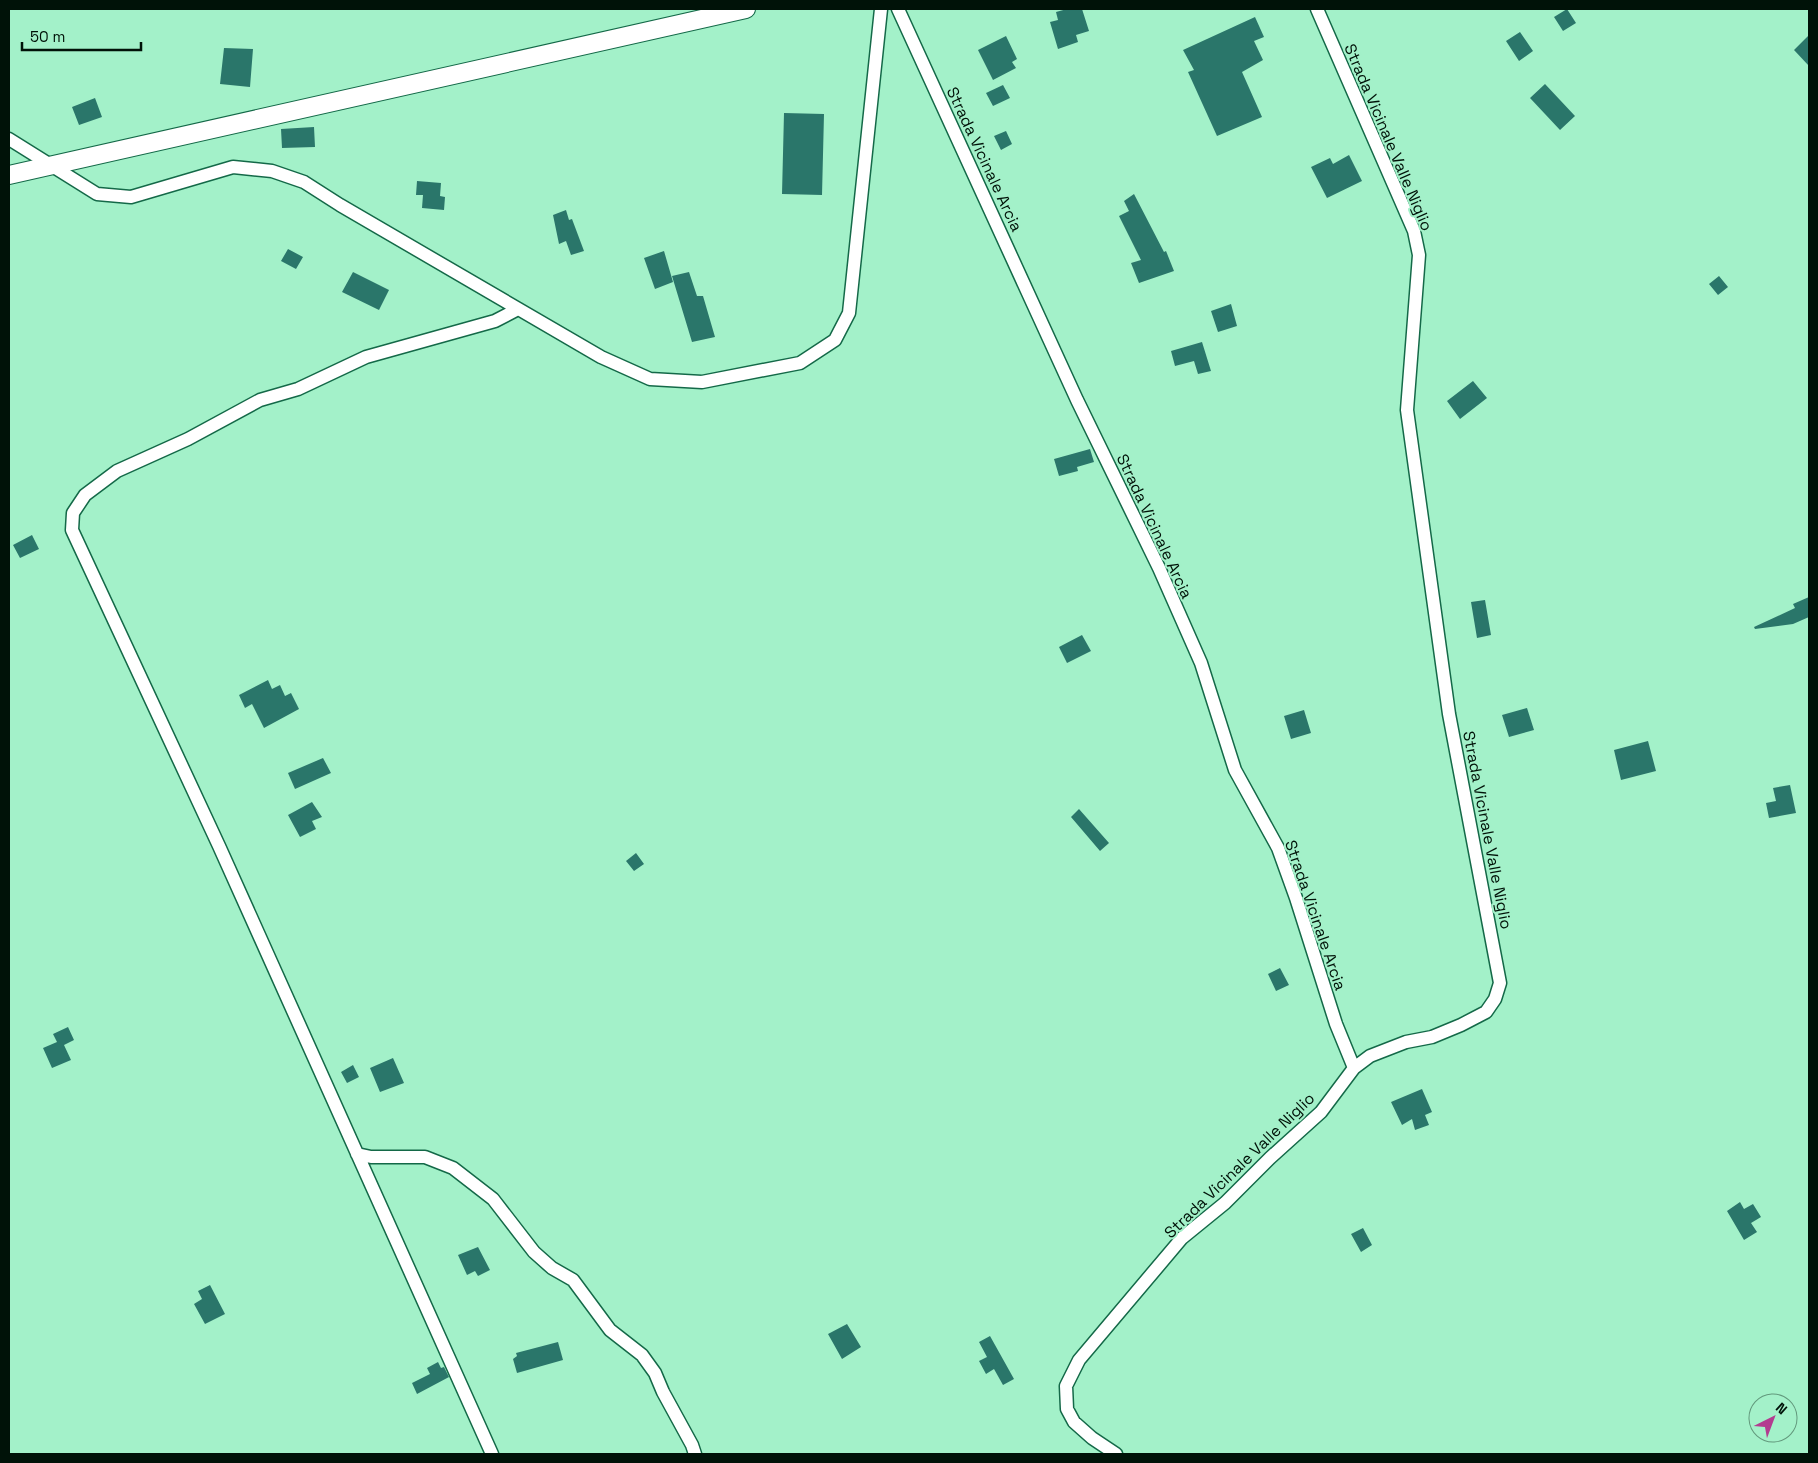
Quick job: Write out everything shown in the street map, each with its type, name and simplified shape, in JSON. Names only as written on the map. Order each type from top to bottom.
[{"type":"main road","points":[[9,175],[746,9]]},
{"type":"street","points":[[9,139],[49,166],[97,194],[131,197],[233,167],[272,171],[304,182],[601,358],[650,379],[702,382],[800,364],[835,340],[849,313],[881,9]]},
{"type":"street","name":"Strada Vicinale Arcia","points":[[898,9],[1073,391],[1159,568],[1201,663],[1235,770],[1278,848],[1336,1024],[1354,1068]]},
{"type":"street","name":"Strada Vicinale Valle Niglio","points":[[1116,1454],[1092,1438],[1074,1422],[1067,1408],[1066,1386],[1079,1360],[1182,1238],[1225,1203],[1270,1158],[1321,1112],[1354,1068],[1370,1056],[1406,1042],[1432,1037],[1461,1026],[1486,1012],[1495,998],[1500,983],[1449,714],[1406,410],[1419,255],[1414,231],[1317,9]]},
{"type":"street","points":[[492,1454],[219,846],[72,530],[73,513],[85,495],[117,471],[188,439],[260,400],[298,389],[366,357],[495,321],[518,309]]},
{"type":"street","points":[[357,1154],[371,1158],[425,1158],[453,1168],[493,1199],[534,1252],[552,1268],[573,1280],[610,1330],[642,1355],[655,1374],[695,1454]]},
{"type":"building","points":[[1067,9],[1082,9],[1089,31],[1076,35],[1078,42],[1058,49],[1050,22],[1058,20],[1056,12]]},
{"type":"building","points":[[1567,9],[1576,23],[1563,31],[1554,17]]},
{"type":"building","points":[[1255,17],[1264,37],[1254,41],[1263,60],[1242,72],[1262,117],[1217,136],[1188,72],[1194,70],[1183,50]]},
{"type":"building","points":[[1520,32],[1533,51],[1519,61],[1506,41]]},
{"type":"building","points":[[1809,35],[1809,66],[1794,50]]},
{"type":"building","points":[[1006,36],[1017,59],[1012,62],[1016,68],[993,80],[978,50]]},
{"type":"building","points":[[224,48],[253,49],[250,87],[220,84]]},
{"type":"building","points":[[1545,84],[1575,116],[1560,130],[1530,98]]},
{"type":"building","points":[[1003,85],[1010,98],[993,106],[986,93]]},
{"type":"building","points":[[95,98],[102,117],[79,125],[72,107]]},
{"type":"building","points":[[784,113],[824,114],[822,195],[782,194]]},
{"type":"building","points":[[314,127],[315,147],[282,148],[281,129]]},
{"type":"building","points":[[1006,131],[1012,144],[1001,150],[994,136]]},
{"type":"building","points":[[1349,155],[1362,181],[1327,198],[1311,167],[1330,158],[1333,164]]},
{"type":"building","points":[[417,181],[441,183],[440,196],[445,197],[444,210],[422,208],[423,195],[416,195]]},
{"type":"building","points":[[1134,194],[1164,252],[1166,251],[1174,271],[1139,283],[1131,263],[1141,260],[1119,216],[1129,211],[1124,201]]},
{"type":"building","points":[[566,210],[569,220],[572,219],[584,251],[571,255],[566,241],[559,244],[553,215]]},
{"type":"building","points":[[288,249],[303,257],[296,269],[281,261]]},
{"type":"building","points":[[664,251],[673,282],[655,289],[644,258]]},
{"type":"building","points":[[353,272],[389,290],[379,310],[342,292]]},
{"type":"building","points":[[689,272],[697,296],[703,296],[715,337],[692,342],[672,276]]},
{"type":"building","points":[[1719,276],[1728,287],[1718,295],[1709,284]]},
{"type":"building","points":[[1231,304],[1237,326],[1218,332],[1211,311]]},
{"type":"building","points":[[1202,342],[1211,371],[1198,374],[1194,361],[1175,366],[1171,351]]},
{"type":"building","points":[[1473,381],[1487,398],[1460,419],[1447,401]]},
{"type":"building","points":[[1090,449],[1094,462],[1077,467],[1078,471],[1059,476],[1054,459]]},
{"type":"building","points":[[32,535],[39,549],[20,558],[13,545]]},
{"type":"building","points":[[1809,597],[1809,617],[1793,624],[1755,629],[1754,627],[1795,608],[1793,604]]},
{"type":"building","points":[[1485,600],[1491,635],[1477,638],[1471,602]]},
{"type":"building","points":[[1082,635],[1091,651],[1067,663],[1059,647]]},
{"type":"building","points":[[268,680],[272,689],[280,685],[285,696],[291,693],[299,709],[264,728],[252,704],[245,708],[239,695]]},
{"type":"building","points":[[1527,708],[1534,730],[1509,737],[1502,715]]},
{"type":"building","points":[[1304,710],[1311,733],[1291,739],[1284,716]]},
{"type":"building","points":[[1648,741],[1656,771],[1621,780],[1614,750]]},
{"type":"building","points":[[323,758],[331,773],[295,789],[288,773]]},
{"type":"building","points":[[1790,785],[1796,813],[1769,818],[1766,803],[1776,801],[1773,788]]},
{"type":"building","points":[[312,802],[322,817],[312,821],[316,829],[300,837],[288,815]]},
{"type":"building","points":[[1079,809],[1109,843],[1100,851],[1071,817]]},
{"type":"building","points":[[636,853],[644,864],[634,871],[626,861]]},
{"type":"building","points":[[1280,968],[1289,985],[1276,991],[1268,974]]},
{"type":"building","points":[[68,1027],[74,1040],[64,1045],[71,1060],[52,1068],[43,1048],[57,1042],[53,1034]]},
{"type":"building","points":[[393,1058],[404,1083],[380,1092],[370,1068]]},
{"type":"building","points":[[353,1065],[359,1077],[347,1083],[341,1072]]},
{"type":"building","points":[[1422,1089],[1432,1112],[1425,1115],[1429,1125],[1415,1130],[1412,1119],[1402,1125],[1391,1102]]},
{"type":"building","points":[[1740,1202],[1744,1209],[1753,1204],[1761,1217],[1751,1223],[1757,1232],[1744,1240],[1727,1211]]},
{"type":"building","points":[[1363,1228],[1372,1245],[1361,1252],[1351,1234]]},
{"type":"building","points":[[478,1247],[490,1270],[478,1276],[475,1271],[467,1275],[458,1255]]},
{"type":"building","points":[[210,1285],[225,1314],[205,1324],[194,1304],[202,1299],[198,1291]]},
{"type":"building","points":[[847,1324],[861,1347],[842,1359],[828,1334]]},
{"type":"building","points":[[990,1336],[1014,1379],[1003,1385],[994,1369],[986,1374],[979,1361],[987,1357],[979,1342]]},
{"type":"building","points":[[558,1342],[563,1360],[517,1373],[513,1359],[517,1356],[516,1353]]},
{"type":"building","points":[[438,1362],[441,1368],[444,1367],[449,1377],[417,1394],[412,1383],[430,1374],[427,1368]]}]
